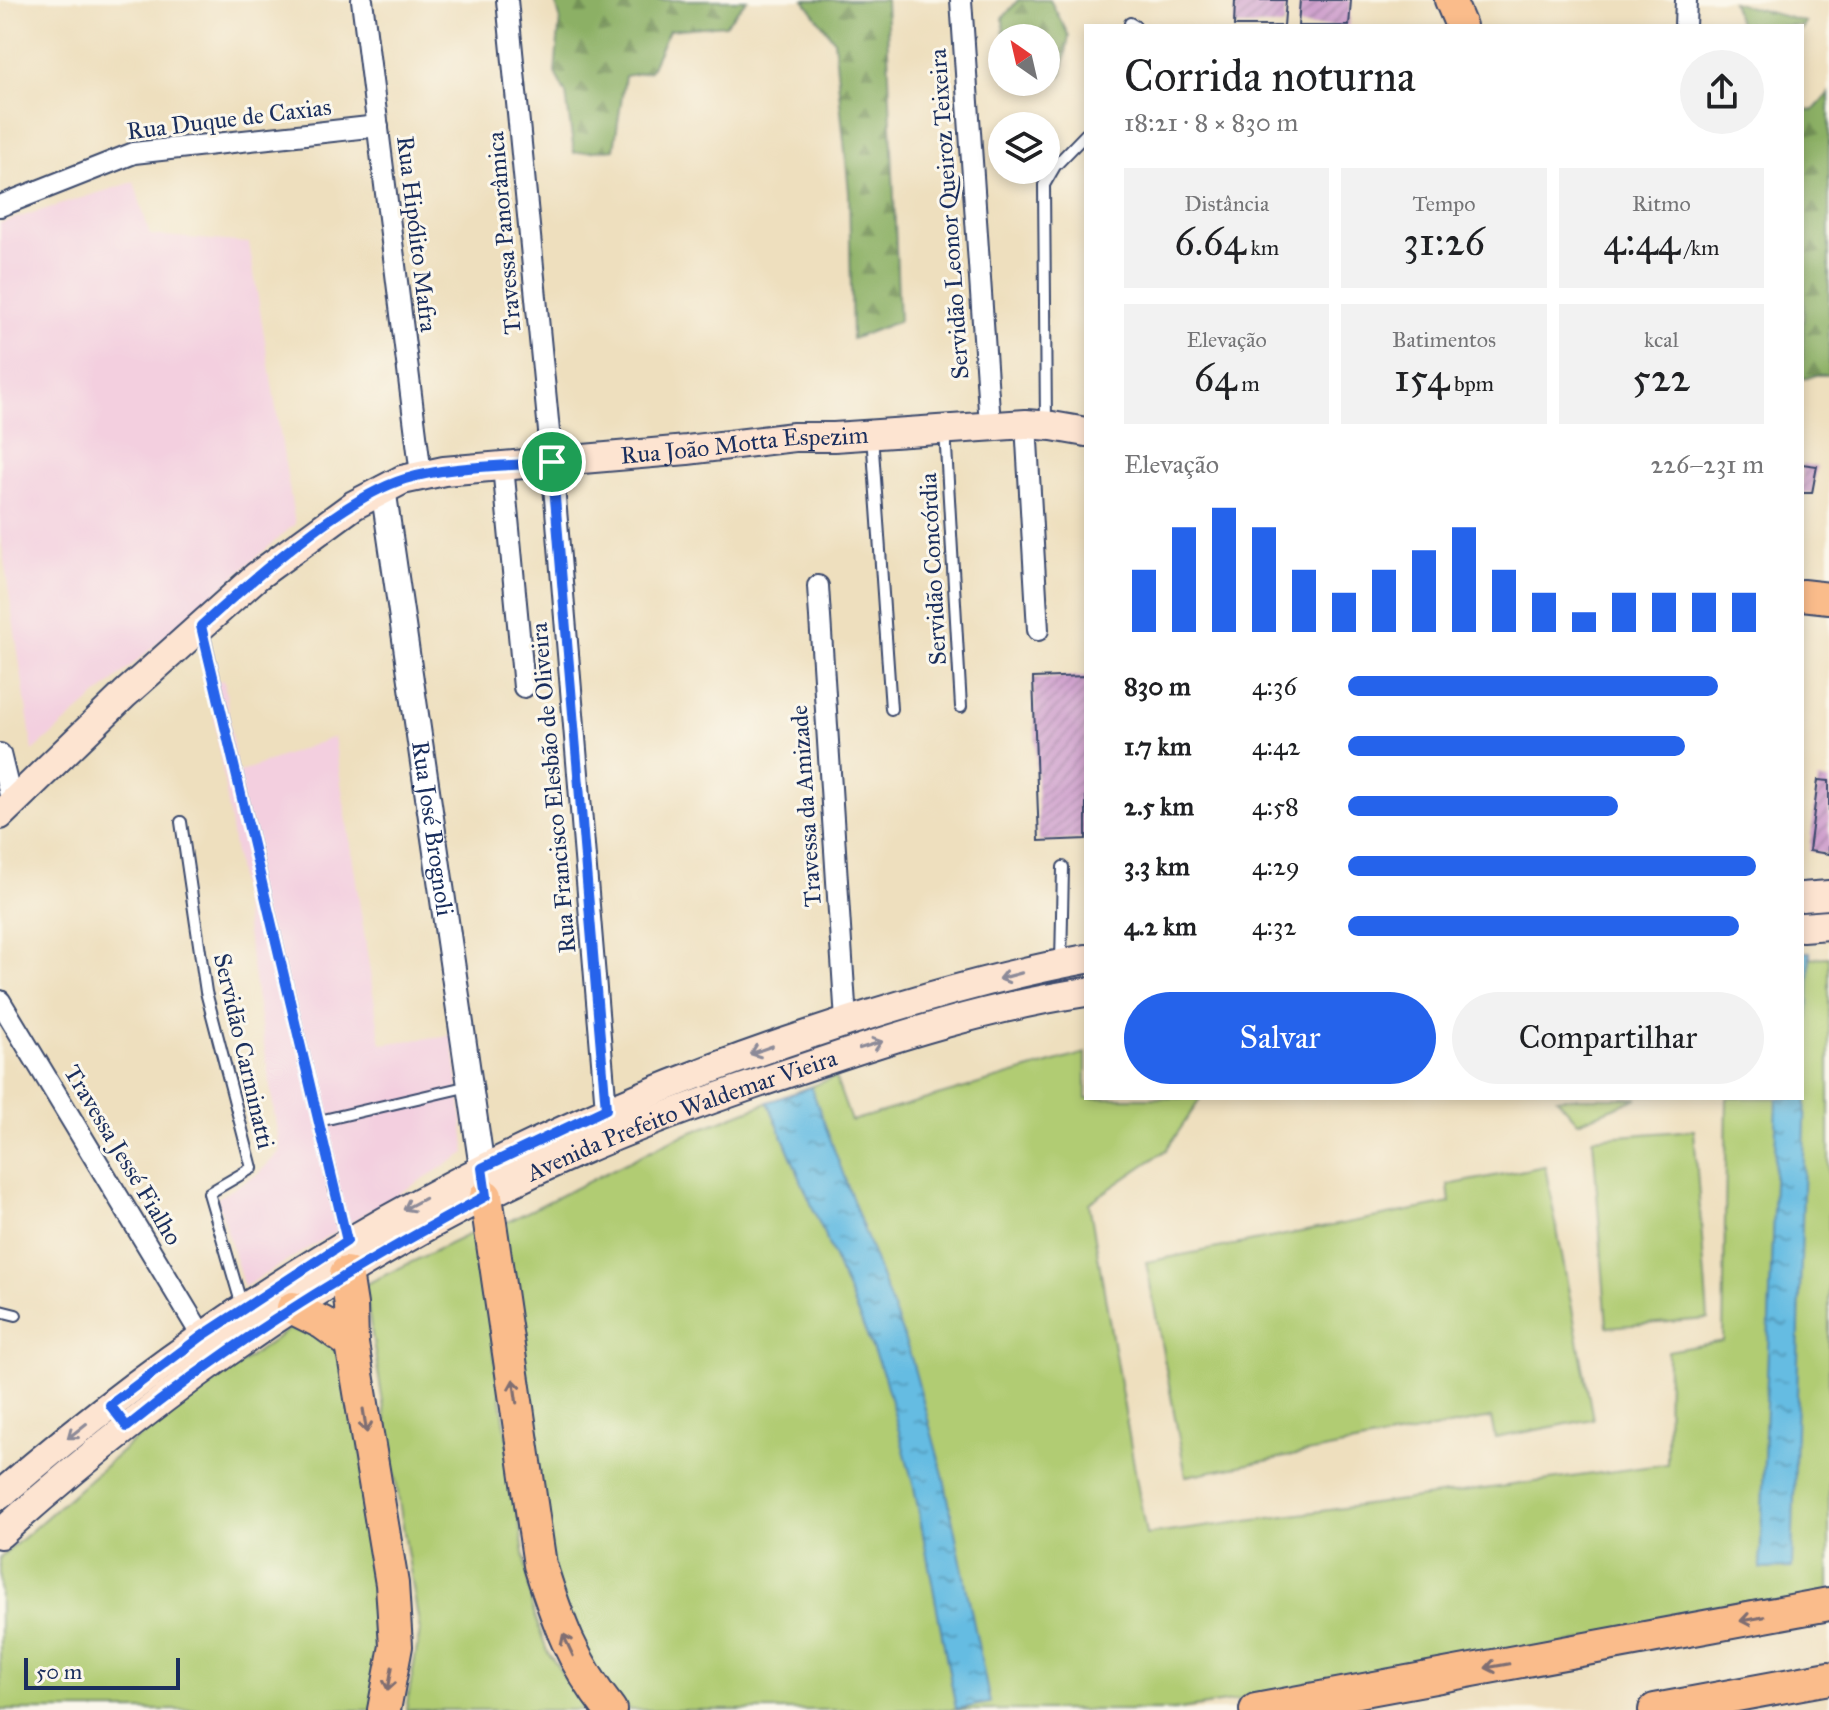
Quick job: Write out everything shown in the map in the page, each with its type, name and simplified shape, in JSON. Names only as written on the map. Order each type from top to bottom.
[{"type":"highway","points":[[484,1182],[540,1565],[557,1619],[579,1667],[610,1710]]},
{"type":"highway","points":[[346,1273],[352,1344],[392,1584],[396,1646],[384,1710]]},
{"type":"highway","points":[[293,1308],[323,1323],[352,1344]]},
{"type":"highway","points":[[1256,1710],[1829,1604]]},
{"type":"highway","points":[[1655,1710],[1829,1678]]},
{"type":"main road","points":[[1450,0],[1460,24]]},
{"type":"main road","name":"Rua João Motta Espezim","points":[[6,809],[257,576],[383,488],[421,475],[794,437],[990,425],[1036,425],[1084,432]]},
{"type":"main road","points":[[1804,595],[1829,598]]},
{"type":"main road","points":[[1804,897],[1829,895]]},
{"type":"main road","points":[[1804,927],[1829,925]]},
{"type":"main road","points":[[1074,962],[1084,993]]},
{"type":"main road","name":"Avenida Prefeito Waldemar Vieira","points":[[0,1495],[118,1416],[194,1376],[484,1182],[606,1109],[846,1021],[1074,962]]},
{"type":"main road","name":"Avenida Prefeito Waldemar Vieira","points":[[0,1534],[202,1336],[347,1241],[484,1182],[574,1154],[713,1098],[909,1034],[1035,1000],[1084,993]]},
{"type":"main road","points":[[346,1273],[347,1241]]},
{"type":"street","name":"Rua Hipólito Mafra","points":[[362,0],[421,475]]},
{"type":"street","name":"Travessa Panorâmica","points":[[507,0],[552,462]]},
{"type":"street","name":"Servidão Leonor Queiroz Teixeira","points":[[961,0],[990,425]]},
{"type":"street","points":[[1685,24],[1686,0]]},
{"type":"street","name":"Rua Duque de Caxias","points":[[0,206],[134,153],[378,126]]},
{"type":"street","points":[[1036,425],[1038,630]]},
{"type":"street","name":"Rua Francisco Elesbão de Oliveira","points":[[552,462],[606,1109]]},
{"type":"street","points":[[503,466],[524,687]]},
{"type":"street","name":"Rua José Brognoli","points":[[383,488],[484,1182]]},
{"type":"street","name":"Travessa da Amizade","points":[[818,586],[846,1021]]},
{"type":"street","points":[[0,754],[6,809]]},
{"type":"street","name":"Travessa Jessé Fialho","points":[[0,1001],[202,1336]]},
{"type":"lane","points":[[1036,425],[1044,185],[1055,166],[1084,136]]},
{"type":"lane","name":"Servidão Concórdia","points":[[944,428],[961,707]]},
{"type":"lane","points":[[872,433],[891,709]]},
{"type":"lane","points":[[201,626],[347,1241]]},
{"type":"lane","name":"Servidão Carminatti","points":[[181,822],[206,992],[252,1168],[209,1193],[243,1308]]},
{"type":"lane","points":[[1063,867],[1063,936],[1074,962]]},
{"type":"lane","points":[[319,1121],[470,1086]]},
{"type":"lane","points":[[0,1311],[16,1315]]},
{"type":"shaded area","points":[[134,182],[150,235],[249,243],[295,524],[33,751],[0,533],[0,223]]},
{"type":"shaded area","points":[[224,680],[237,773],[334,737],[381,1044],[452,1035],[466,1153],[244,1287],[217,1198],[259,1173],[280,1151],[209,682]]},
{"type":"green space","points":[[555,0],[747,0],[725,25],[669,30],[650,71],[625,76],[614,149],[574,153],[566,94],[555,73],[560,18]]},
{"type":"green space","points":[[804,0],[886,0],[899,321],[852,339],[849,192],[834,40]]},
{"type":"green space","points":[[1018,0],[1050,0],[1069,36],[1062,75],[1060,24],[1003,24],[1003,18]]},
{"type":"green space","points":[[1732,2],[1806,22],[1804,26],[1739,24]]},
{"type":"green space","points":[[1829,93],[1829,375],[1804,378],[1804,109],[1813,111]]},
{"type":"green space","points":[[1829,957],[1829,1594],[1388,1677],[1174,1710],[629,1710],[603,1684],[583,1652],[556,1578],[548,1538],[499,1226],[674,1139],[835,1077],[851,1121],[1084,1054],[1084,1100],[1200,1100],[1166,1150],[1089,1203],[1146,1535],[1667,1464],[1668,1351],[1723,1341],[1727,1100],[1804,1100],[1804,958]]},
{"type":"green space","points":[[1559,1100],[1633,1100],[1578,1122]]},
{"type":"green space","points":[[1694,1130],[1708,1319],[1607,1327],[1593,1138]]},
{"type":"green space","points":[[1545,1166],[1593,1419],[1495,1438],[1491,1418],[1186,1476],[1146,1262],[1450,1203],[1448,1185]]},
{"type":"green space","points":[[476,1231],[532,1607],[547,1651],[587,1710],[406,1710],[420,1631],[364,1285]]},
{"type":"green space","points":[[289,1329],[332,1338],[348,1358],[385,1617],[373,1710],[0,1710],[0,1558],[130,1444]]},
{"type":"water","points":[[1804,952],[1810,952],[1792,1568],[1760,1569],[1777,1100],[1804,1100]]},
{"type":"water","points":[[811,1087],[911,1357],[944,1478],[990,1703],[956,1709],[914,1487],[884,1376],[768,1102]]},
{"type":"building","points":[[1235,0],[1286,0],[1284,24],[1234,24]]},
{"type":"building","points":[[1300,0],[1351,0],[1349,24],[1298,24]]},
{"type":"building","points":[[1804,464],[1817,466],[1812,493],[1804,493]]},
{"type":"building","points":[[1084,676],[1084,839],[1039,841],[1033,678]]},
{"type":"building","points":[[1818,780],[1829,781],[1829,854],[1809,851]]},
{"type":"route","points":[[552,462],[606,1109],[482,1168],[486,1196],[346,1273],[194,1376],[127,1427],[110,1405],[202,1336],[347,1241],[201,626],[257,576],[324,525],[383,488],[402,480],[444,471],[552,462]]}]
